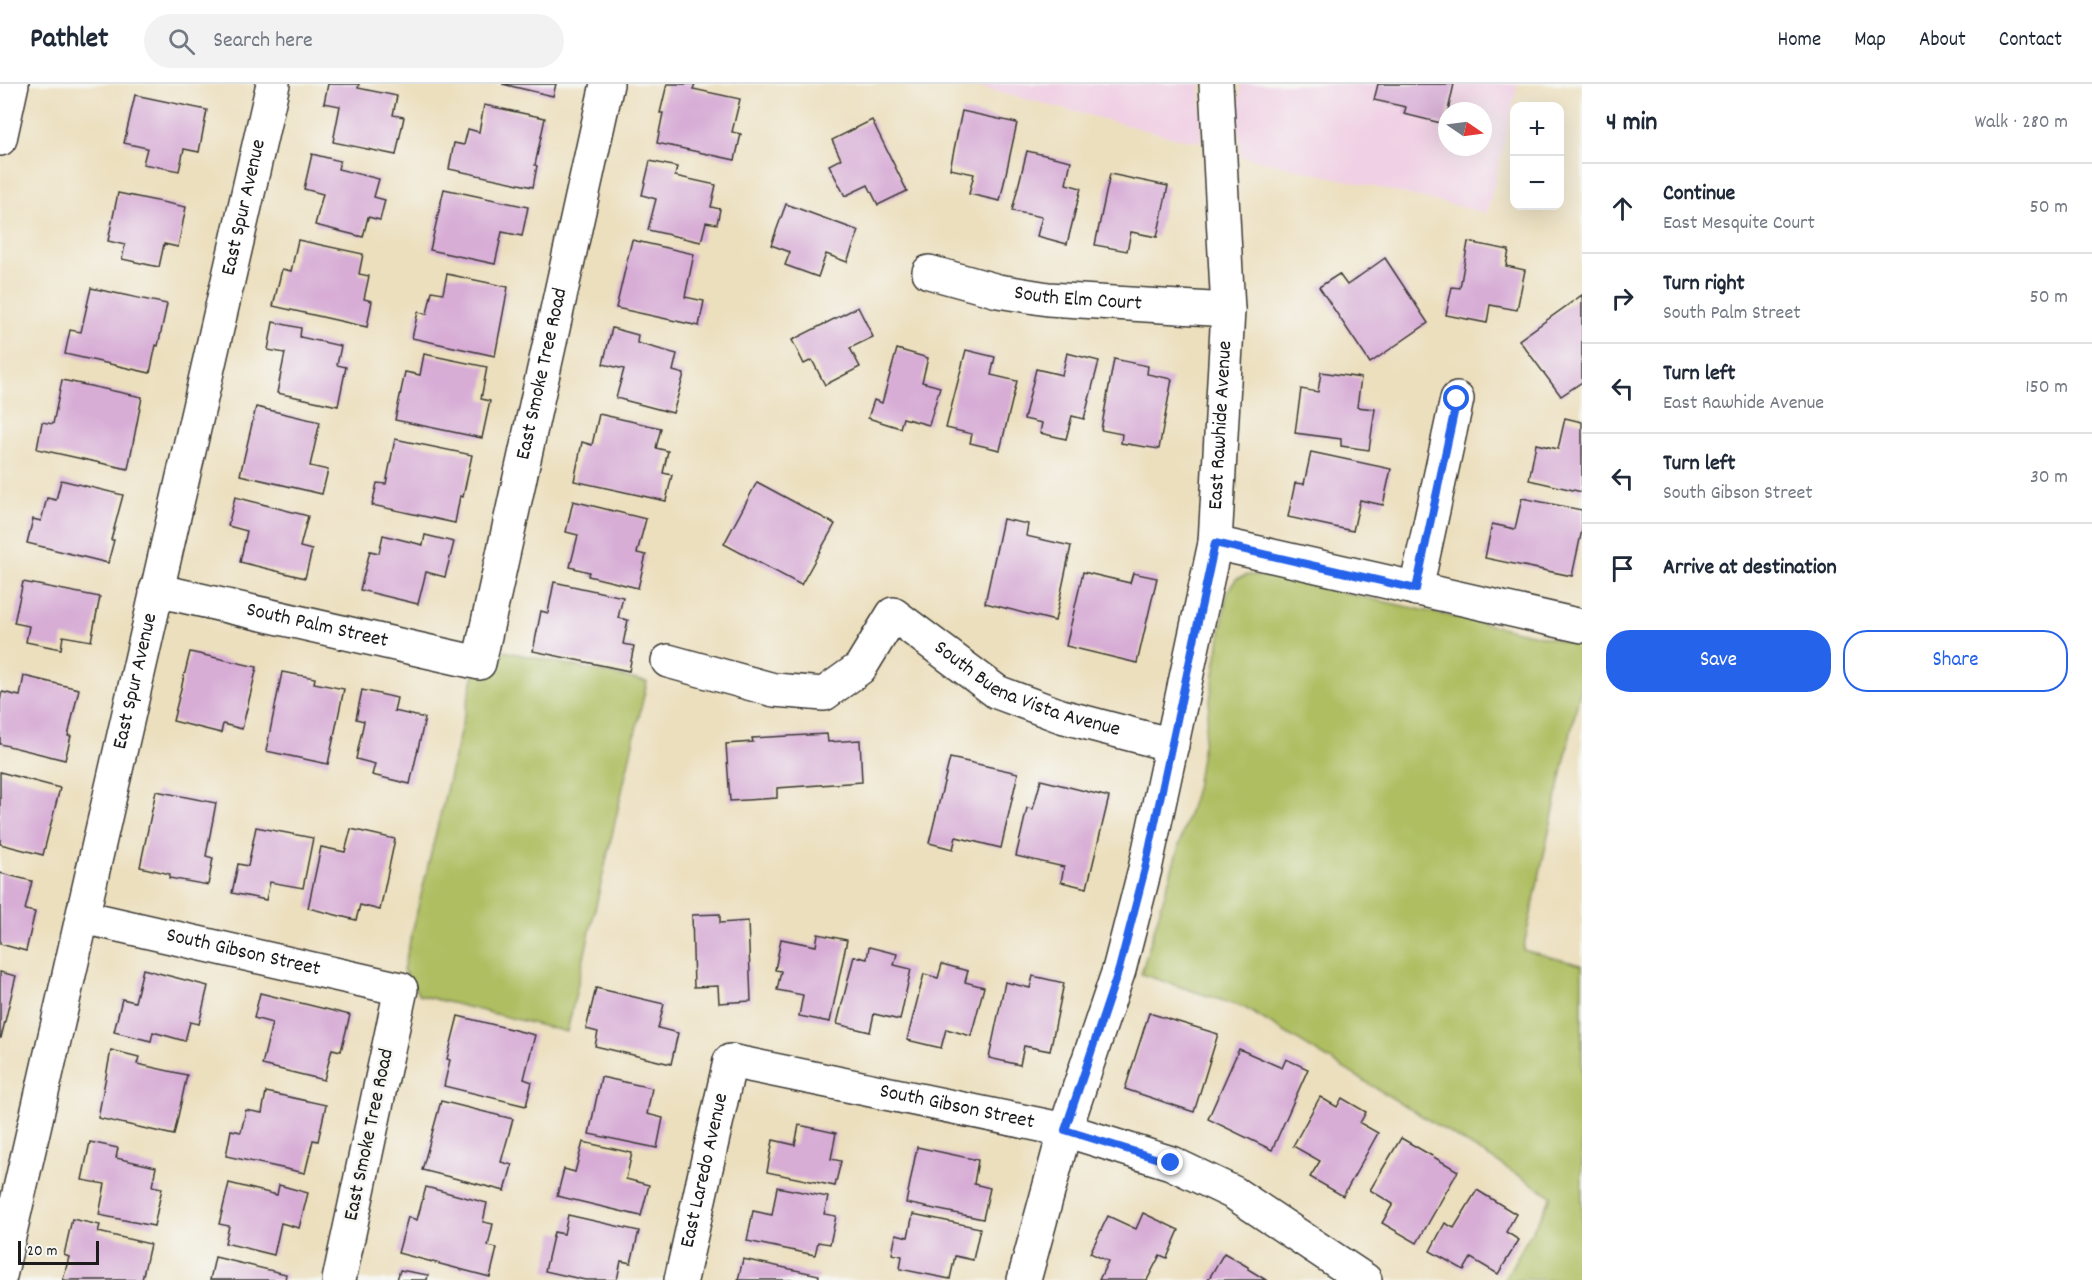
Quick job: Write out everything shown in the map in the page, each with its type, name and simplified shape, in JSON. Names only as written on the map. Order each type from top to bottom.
[{"type":"street","points":[[0,139],[12,84]]},
{"type":"street","name":"East Spur Avenue","points":[[0,1276],[273,84]]},
{"type":"street","name":"East Smoke Tree Road","points":[[479,663],[607,84]]},
{"type":"street","name":"East Rawhide Avenue","points":[[1024,1280],[1065,1130],[1119,969],[1145,869],[1215,543],[1228,310],[1216,84]]},
{"type":"street","name":"South Elm Court","points":[[929,272],[998,291],[1048,299],[1228,310]]},
{"type":"street","points":[[1416,589],[1457,399]]},
{"type":"street","points":[[1215,543],[1582,627]]},
{"type":"street","name":"South Palm Street","points":[[156,590],[479,663]]},
{"type":"street","name":"South Buena Vista Avenue","points":[[668,661],[774,690],[824,694],[861,668],[893,614],[997,692],[1061,716],[1172,745]]},
{"type":"street","name":"South Gibson Street","points":[[83,917],[401,989]]},
{"type":"street","name":"East Smoke Tree Road","points":[[339,1280],[401,989]]},
{"type":"street","name":"South Gibson Street","points":[[730,1061],[1065,1130],[1171,1163],[1234,1192],[1365,1280]]},
{"type":"street","name":"East Laredo Avenue","points":[[681,1280],[730,1061]]},
{"type":"shaded area","points":[[967,84],[1200,84],[1201,142],[1177,138]]},
{"type":"shaded area","points":[[1241,84],[1518,84],[1514,102],[1510,102],[1510,117],[1487,213],[1241,156],[1238,117]]},
{"type":"green space","points":[[1248,575],[1267,576],[1582,645],[1582,682],[1523,950],[1582,965],[1582,1280],[1504,1280],[1552,1196],[1245,1008],[1141,974],[1196,788],[1227,593],[1236,579]]},
{"type":"green space","points":[[504,651],[647,682],[567,1032],[419,995],[403,970],[474,674]]},
{"type":"building","points":[[328,84],[359,84],[358,88],[397,96],[393,115],[404,117],[396,155],[333,142],[340,106],[324,103]]},
{"type":"building","points":[[502,84],[556,84],[553,96]]},
{"type":"building","points":[[667,84],[695,84],[693,89],[740,99],[732,132],[741,134],[735,160],[657,143],[663,113],[660,113]]},
{"type":"building","points":[[1378,84],[1454,84],[1450,102],[1438,102],[1438,122],[1404,114],[1406,107],[1374,100]]},
{"type":"building","points":[[135,95],[207,110],[199,152],[184,149],[179,171],[143,164],[147,148],[124,143]]},
{"type":"building","points":[[484,105],[545,118],[533,187],[449,169],[454,143],[464,145],[468,129],[479,132]]},
{"type":"building","points":[[962,111],[1017,123],[1000,201],[969,194],[974,174],[950,169]]},
{"type":"building","points":[[872,120],[907,191],[878,205],[868,185],[845,196],[829,165],[841,159],[832,140]]},
{"type":"building","points":[[1027,151],[1071,161],[1066,184],[1081,188],[1067,244],[1037,236],[1042,217],[1012,211]]},
{"type":"building","points":[[312,154],[340,161],[338,169],[379,179],[374,197],[385,200],[380,220],[368,217],[363,237],[315,225],[323,194],[304,189]]},
{"type":"building","points":[[650,161],[677,167],[675,176],[716,185],[711,207],[720,209],[717,224],[706,222],[701,242],[648,230],[656,199],[642,195]]},
{"type":"building","points":[[1110,174],[1168,186],[1157,237],[1131,232],[1127,251],[1095,245]]},
{"type":"building","points":[[444,189],[528,207],[522,236],[502,232],[495,264],[430,250]]},
{"type":"building","points":[[118,193],[186,207],[178,247],[164,244],[159,267],[122,259],[125,245],[108,241]]},
{"type":"building","points":[[786,204],[859,231],[847,262],[826,254],[818,277],[785,265],[790,252],[771,245]]},
{"type":"building","points":[[298,240],[363,254],[359,274],[369,276],[364,299],[372,301],[367,327],[273,306],[282,269],[291,271]]},
{"type":"building","points":[[632,240],[694,254],[685,297],[704,301],[699,326],[616,308]]},
{"type":"building","points":[[1468,242],[1509,250],[1506,266],[1525,270],[1517,310],[1490,305],[1487,323],[1446,315],[1452,287],[1460,288]]},
{"type":"building","points":[[1385,258],[1428,323],[1370,363],[1319,287],[1339,274],[1347,285]]},
{"type":"building","points":[[447,274],[508,287],[495,356],[412,338],[418,312],[427,314],[432,291],[443,293]]},
{"type":"building","points":[[91,288],[167,304],[150,373],[65,354],[70,330],[81,332]]},
{"type":"building","points":[[1582,295],[1582,382],[1561,396],[1519,340]]},
{"type":"building","points":[[858,307],[873,337],[850,348],[860,367],[825,385],[812,360],[804,364],[792,340]]},
{"type":"building","points":[[273,322],[301,328],[300,337],[341,346],[337,365],[346,367],[338,406],[277,393],[285,353],[268,350]]},
{"type":"building","points":[[612,328],[638,335],[637,343],[677,354],[673,371],[684,374],[673,413],[616,398],[624,369],[603,364]]},
{"type":"building","points":[[897,349],[928,358],[922,382],[940,387],[929,425],[903,418],[900,428],[868,418],[874,400],[882,403]]},
{"type":"building","points":[[966,350],[995,357],[991,375],[1017,381],[1000,450],[970,443],[972,434],[946,428]]},
{"type":"building","points":[[1067,353],[1099,361],[1084,419],[1072,416],[1066,439],[1040,433],[1042,423],[1024,419],[1036,369],[1062,375]]},
{"type":"building","points":[[424,354],[487,367],[481,399],[490,401],[482,438],[395,420],[405,372],[420,375]]},
{"type":"building","points":[[1114,359],[1148,366],[1147,374],[1172,379],[1159,449],[1121,443],[1122,434],[1101,430]]},
{"type":"building","points":[[1321,372],[1361,378],[1357,407],[1375,409],[1369,450],[1341,446],[1341,439],[1295,433],[1301,389],[1318,392]]},
{"type":"building","points":[[62,380],[142,397],[128,469],[37,449],[42,422],[53,424]]},
{"type":"building","points":[[256,407],[320,422],[310,466],[328,470],[322,494],[240,475]]},
{"type":"building","points":[[599,414],[661,428],[656,448],[668,451],[663,473],[672,475],[666,501],[574,481],[582,442],[592,445]]},
{"type":"building","points":[[1565,418],[1582,422],[1582,492],[1529,480],[1536,444],[1558,449]]},
{"type":"building","points":[[395,439],[472,455],[455,523],[372,505],[377,483],[386,484]]},
{"type":"building","points":[[1311,452],[1391,469],[1383,505],[1360,500],[1353,531],[1288,517],[1295,483],[1304,484]]},
{"type":"building","points":[[61,480],[123,495],[111,540],[114,540],[108,563],[27,543],[33,519],[41,521],[47,498],[56,500]]},
{"type":"building","points":[[757,482],[835,524],[801,585],[724,544]]},
{"type":"building","points":[[235,497],[308,516],[300,547],[312,550],[305,578],[240,562],[247,531],[228,526]]},
{"type":"building","points":[[1522,498],[1582,510],[1582,530],[1572,576],[1485,558],[1492,524],[1515,529]]},
{"type":"building","points":[[573,501],[646,519],[637,553],[646,555],[638,588],[588,576],[589,572],[570,567],[578,535],[566,532]]},
{"type":"building","points":[[1003,519],[1028,524],[1026,536],[1071,546],[1055,621],[985,603]]},
{"type":"building","points":[[383,535],[423,545],[425,535],[454,542],[445,577],[426,572],[418,604],[360,590],[370,551],[379,553]]},
{"type":"building","points":[[1083,572],[1130,583],[1133,573],[1157,578],[1137,663],[1066,646]]},
{"type":"building","points":[[23,582],[100,597],[91,641],[63,636],[61,649],[26,642],[29,626],[14,623]]},
{"type":"building","points":[[554,582],[623,597],[618,618],[628,620],[623,644],[634,646],[629,671],[533,651],[541,611],[548,613]]},
{"type":"building","points":[[190,652],[257,667],[242,729],[223,724],[221,733],[173,721]]},
{"type":"building","points":[[282,672],[315,678],[314,683],[344,689],[328,764],[266,751]]},
{"type":"building","points":[[24,676],[79,689],[65,760],[0,744],[2,692],[20,696]]},
{"type":"building","points":[[362,690],[397,698],[394,711],[425,718],[410,784],[372,775],[375,764],[356,759],[364,721],[356,719]]},
{"type":"building","points":[[827,734],[828,742],[860,740],[862,782],[777,788],[777,798],[730,801],[726,744],[753,742],[752,738]]},
{"type":"building","points":[[950,758],[1018,773],[1001,848],[956,837],[953,849],[929,843]]},
{"type":"building","points":[[0,772],[60,788],[43,855],[0,844]]},
{"type":"building","points":[[1041,780],[1109,797],[1087,888],[1061,882],[1064,867],[1016,856],[1027,808],[1033,809]]},
{"type":"building","points":[[156,791],[216,803],[206,856],[213,858],[208,885],[169,878],[170,874],[140,867]]},
{"type":"building","points":[[256,827],[313,838],[303,888],[270,882],[266,900],[232,893],[238,864],[248,866]]},
{"type":"building","points":[[351,829],[395,839],[380,910],[360,905],[356,920],[308,908],[321,847],[345,852]]},
{"type":"building","points":[[0,873],[32,881],[25,910],[35,912],[26,951],[0,944]]},
{"type":"building","points":[[720,914],[720,923],[748,921],[751,1001],[719,1003],[718,986],[694,987],[692,915]]},
{"type":"building","points":[[818,934],[847,940],[830,1022],[799,1016],[803,995],[777,990],[781,971],[775,970],[781,939],[816,946]]},
{"type":"building","points":[[869,947],[897,954],[894,965],[911,969],[900,1020],[874,1014],[870,1032],[837,1024],[854,956],[867,959]]},
{"type":"building","points":[[942,964],[968,971],[965,982],[984,987],[971,1036],[946,1029],[941,1048],[907,1040],[924,974],[938,978]]},
{"type":"building","points":[[143,969],[208,986],[199,1024],[190,1022],[185,1041],[153,1032],[151,1041],[114,1032],[122,999],[135,1002]]},
{"type":"building","points":[[0,972],[16,976],[1,1038],[0,1038]]},
{"type":"building","points":[[1033,976],[1064,983],[1050,1051],[1024,1046],[1020,1065],[989,1058],[1005,982],[1030,988]]},
{"type":"building","points":[[596,988],[664,1004],[658,1028],[678,1033],[671,1064],[595,1046],[598,1032],[586,1029]]},
{"type":"building","points":[[260,993],[350,1015],[341,1051],[332,1049],[324,1080],[262,1065],[272,1023],[254,1018]]},
{"type":"building","points":[[1149,1013],[1218,1034],[1194,1112],[1125,1089]]},
{"type":"building","points":[[458,1016],[535,1035],[524,1079],[532,1082],[526,1106],[444,1086],[450,1060],[447,1059]]},
{"type":"building","points":[[1239,1049],[1282,1068],[1286,1059],[1308,1069],[1272,1150],[1208,1119]]},
{"type":"building","points":[[111,1050],[139,1057],[137,1064],[187,1075],[174,1135],[98,1118]]},
{"type":"building","points":[[601,1077],[652,1088],[647,1114],[663,1118],[657,1148],[589,1134]]},
{"type":"building","points":[[266,1092],[326,1105],[318,1141],[313,1140],[305,1173],[226,1156],[231,1130],[241,1132],[246,1110],[262,1113]]},
{"type":"building","points":[[1320,1097],[1337,1107],[1342,1098],[1366,1112],[1360,1123],[1378,1133],[1343,1196],[1310,1177],[1320,1161],[1293,1146]]},
{"type":"building","points":[[441,1101],[513,1119],[501,1162],[512,1165],[505,1191],[422,1170]]},
{"type":"building","points":[[799,1125],[836,1133],[831,1159],[841,1161],[835,1186],[767,1172],[773,1140],[795,1145]]},
{"type":"building","points":[[1401,1138],[1458,1171],[1417,1243],[1382,1223],[1393,1204],[1370,1190]]},
{"type":"building","points":[[90,1142],[118,1148],[116,1158],[156,1167],[152,1186],[162,1188],[154,1226],[99,1215],[105,1184],[82,1180]]},
{"type":"building","points":[[583,1142],[632,1153],[626,1179],[649,1185],[641,1216],[557,1196],[564,1169],[575,1172]]},
{"type":"building","points":[[917,1147],[978,1160],[974,1184],[990,1188],[983,1219],[906,1203]]},
{"type":"building","points":[[229,1183],[277,1195],[279,1185],[308,1193],[299,1228],[281,1223],[274,1255],[225,1243],[229,1226],[219,1224]]},
{"type":"building","points":[[426,1187],[487,1203],[483,1222],[493,1224],[488,1246],[497,1248],[490,1277],[398,1253],[408,1217],[417,1220]]},
{"type":"building","points":[[777,1187],[828,1197],[824,1214],[836,1216],[830,1244],[818,1242],[815,1255],[747,1241],[753,1211],[772,1215]]},
{"type":"building","points":[[1477,1190],[1516,1214],[1506,1232],[1519,1240],[1498,1274],[1471,1258],[1464,1270],[1430,1251],[1445,1223],[1454,1228]]},
{"type":"building","points":[[1143,1213],[1179,1230],[1167,1258],[1160,1255],[1147,1280],[1099,1280],[1108,1261],[1090,1253],[1108,1216],[1136,1229]]},
{"type":"building","points":[[913,1214],[980,1228],[973,1260],[955,1256],[950,1279],[900,1269],[902,1256],[892,1254],[896,1234],[908,1237]]},
{"type":"building","points":[[568,1215],[639,1231],[631,1263],[621,1261],[617,1280],[585,1280],[545,1271],[554,1232],[564,1234]]},
{"type":"building","points":[[72,1219],[100,1225],[98,1232],[150,1244],[142,1280],[63,1280],[69,1257],[64,1255]]},
{"type":"building","points":[[1224,1253],[1248,1267],[1266,1280],[1208,1280]]},
{"type":"building","points":[[215,1257],[286,1274],[285,1280],[210,1280]]},
{"type":"building","points":[[743,1259],[819,1275],[818,1280],[738,1280]]},
{"type":"building","points":[[400,1270],[428,1275],[427,1280],[397,1280]]},
{"type":"route","points":[[1171,1163],[1065,1130],[1119,969],[1145,869],[1215,543],[1416,589],[1457,399]]}]
